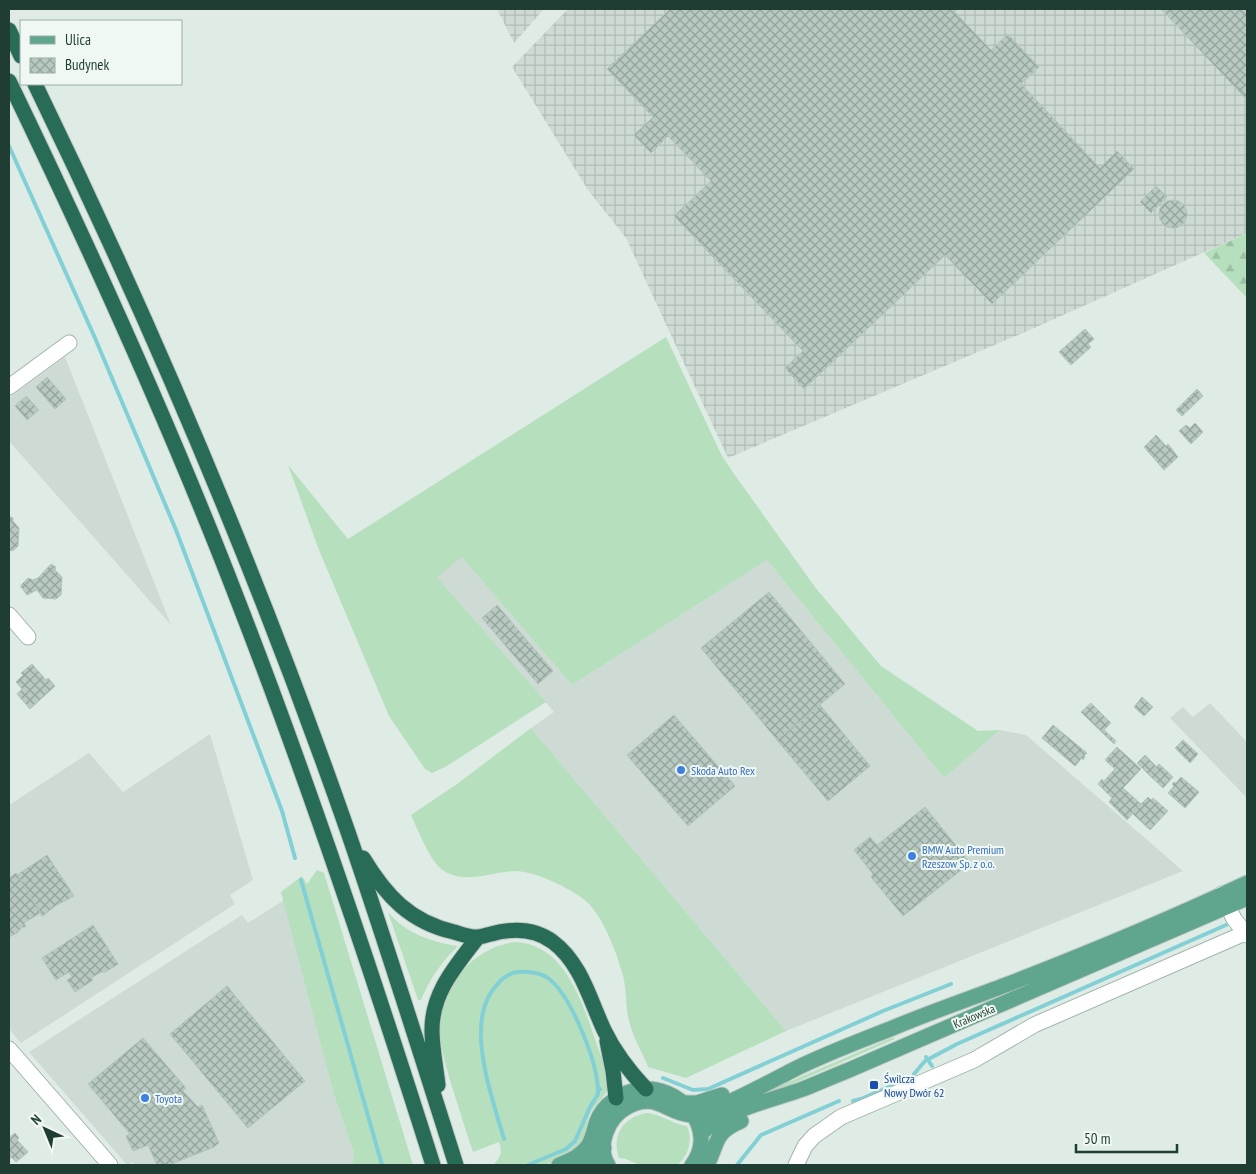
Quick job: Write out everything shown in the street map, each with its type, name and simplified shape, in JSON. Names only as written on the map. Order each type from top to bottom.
[{"type":"highway","points":[[9,30],[20,54]]},
{"type":"highway","points":[[9,81],[56,178],[141,367],[238,600],[335,863],[397,1051],[432,1165]]},
{"type":"highway","points":[[35,85],[118,262],[212,477],[302,708],[347,831],[410,1019],[456,1165]]},
{"type":"highway","points":[[347,831],[375,878],[406,912],[434,927],[478,938],[516,930],[536,933],[561,949],[574,965],[605,1032],[631,1071],[646,1089]]},
{"type":"highway","points":[[443,1123],[432,1030],[435,1008],[444,983],[478,938]]},
{"type":"highway","points":[[605,1032],[616,1098]]},
{"type":"main road","name":"Krakowska","points":[[701,1133],[709,1126],[770,1098],[802,1090],[1225,901],[1247,883]]},
{"type":"main road","name":"Krakowska","points":[[688,1109],[717,1107],[758,1089],[792,1071],[895,1027],[1079,955],[1225,901],[1247,898]]},
{"type":"main road","points":[[560,1165],[574,1159],[587,1147],[598,1118],[616,1098],[646,1089],[665,1092],[676,1097],[698,1122],[701,1133],[699,1154],[692,1165]]},
{"type":"main road","points":[[707,1165],[718,1136],[723,1131],[774,1107],[802,1090]]},
{"type":"main road","points":[[616,1098],[618,1113]]},
{"type":"main road","points":[[608,1165],[604,1157],[604,1148],[608,1129],[618,1113],[633,1104],[651,1101],[680,1112],[688,1109]]},
{"type":"main road","points":[[582,1165],[595,1157],[604,1148]]},
{"type":"street","points":[[9,387],[69,343]]},
{"type":"street","points":[[9,615],[28,637]]},
{"type":"street","points":[[796,1165],[805,1146],[814,1136],[841,1117],[974,1060],[1034,1025],[1246,934],[1234,919],[1225,901]]},
{"type":"street","points":[[9,1049],[110,1165]]},
{"type":"shaded area","points":[[497,9],[544,9],[514,43]]},
{"type":"shaded area","points":[[568,9],[1247,9],[1247,233],[1023,333],[728,458],[626,238],[588,190],[512,67]]},
{"type":"shaded area","points":[[65,357],[171,625],[9,441],[9,398]]},
{"type":"shaded area","points":[[462,556],[572,685],[767,560],[944,778],[1000,730],[1026,735],[1183,871],[786,1031],[531,728],[554,712],[436,576]]},
{"type":"shaded area","points":[[1210,703],[1247,742],[1247,798],[1170,718],[1183,707],[1193,717]]},
{"type":"shaded area","points":[[210,734],[253,880],[230,895],[235,904],[21,1043],[9,1029],[9,805],[89,753],[123,792]]},
{"type":"shaded area","points":[[284,900],[334,1095],[354,1153],[352,1165],[135,1165],[132,1162],[127,1165],[29,1052],[242,915],[248,923]]},
{"type":"green space","points":[[1247,233],[1247,298],[1204,253]]},
{"type":"green space","points":[[666,337],[721,454],[732,471],[815,587],[881,666],[978,731],[1000,730],[944,778],[767,560],[572,685],[462,557],[437,577],[546,702],[447,766],[432,773],[425,769],[389,716],[319,550],[288,465],[348,539]]},
{"type":"green space","points":[[531,728],[786,1031],[686,1078],[648,1067],[629,1021],[624,982],[610,938],[589,904],[575,893],[545,878],[525,872],[517,871],[468,877],[449,874],[440,868],[431,857],[411,815],[457,784]]},
{"type":"green space","points":[[317,870],[324,873],[413,1165],[352,1165],[354,1153],[334,1095],[281,892],[302,876],[307,884]]},
{"type":"green space","points":[[388,912],[410,931],[428,939],[458,946],[437,971],[421,1000],[418,1000]]},
{"type":"green space","points":[[514,942],[532,945],[547,953],[559,964],[570,979],[585,1012],[609,1082],[607,1091],[590,1114],[582,1143],[579,1147],[570,1155],[541,1165],[493,1165],[500,1155],[499,1142],[473,1152],[448,1074],[441,1043],[441,1014],[444,1000],[451,985],[467,965],[479,956],[492,948]]},
{"type":"green space","points":[[891,1038],[895,1039],[707,1121],[705,1118]]},
{"type":"green space","points":[[648,1113],[687,1126],[690,1137],[689,1147],[677,1165],[639,1165],[619,1158],[617,1150],[618,1134],[626,1122]]},
{"type":"building","points":[[670,9],[952,9],[991,50],[1008,34],[1039,67],[1021,84],[1100,168],[1117,151],[1134,169],[992,304],[945,255],[804,389],[785,368],[803,351],[674,216],[711,181],[668,136],[651,153],[634,135],[653,117],[607,69]]},
{"type":"building","points":[[1161,9],[1247,9],[1247,100]]},
{"type":"building","points":[[1156,186],[1167,197],[1151,213],[1140,202]]},
{"type":"building","points":[[1173,200],[1183,204],[1187,214],[1183,224],[1173,228],[1163,224],[1159,214],[1163,204]]},
{"type":"building","points":[[1085,329],[1094,339],[1088,344],[1091,347],[1071,365],[1059,352]]},
{"type":"building","points":[[47,377],[66,399],[55,409],[36,387]]},
{"type":"building","points":[[1197,389],[1203,396],[1182,416],[1176,410]]},
{"type":"building","points":[[26,396],[39,410],[27,420],[15,406]]},
{"type":"building","points":[[1195,423],[1203,432],[1191,444],[1179,431],[1186,425],[1190,428]]},
{"type":"building","points":[[1156,435],[1166,446],[1168,444],[1178,457],[1164,470],[1144,447]]},
{"type":"building","points":[[9,516],[13,518],[13,521],[19,528],[18,546],[13,551],[9,550]]},
{"type":"building","points":[[51,564],[56,567],[55,570],[62,577],[61,595],[56,599],[43,598],[37,590],[27,595],[21,585],[28,578],[33,580],[38,578]]},
{"type":"building","points":[[769,592],[845,684],[777,740],[701,648]]},
{"type":"building","points":[[497,605],[553,671],[538,684],[482,618]]},
{"type":"building","points":[[32,664],[46,680],[48,678],[55,686],[30,709],[17,694],[22,689],[16,682],[23,675],[21,673]]},
{"type":"building","points":[[1142,697],[1153,707],[1144,716],[1134,707]]},
{"type":"building","points":[[1091,703],[1111,723],[1104,730],[1116,741],[1114,744],[1081,712]]},
{"type":"building","points":[[820,705],[870,766],[828,801],[777,740]]},
{"type":"building","name":"Skoda Auto Rex","points":[[674,715],[735,786],[688,826],[627,755]]},
{"type":"building","points":[[1053,725],[1087,753],[1083,760],[1082,758],[1075,766],[1042,738]]},
{"type":"building","points":[[1183,740],[1198,754],[1190,763],[1175,748]]},
{"type":"building","points":[[1117,747],[1141,769],[1123,788],[1141,804],[1127,820],[1109,802],[1112,798],[1098,784],[1102,779],[1104,781],[1115,769],[1105,760]]},
{"type":"building","points":[[1145,755],[1157,767],[1149,775],[1137,763]]},
{"type":"building","points":[[1159,764],[1173,777],[1163,788],[1149,775]]},
{"type":"building","points":[[1181,777],[1199,792],[1185,808],[1168,793],[1174,786],[1172,784],[1176,783]]},
{"type":"building","points":[[1148,797],[1151,800],[1153,798],[1168,811],[1150,830],[1132,813]]},
{"type":"building","name":"BMW Auto Premium Rzeszow Sp. z o.o.","points":[[925,807],[970,863],[903,916],[871,877],[873,874],[854,850],[870,837],[877,845]]},
{"type":"building","points":[[47,855],[74,896],[55,906],[43,916],[17,875]]},
{"type":"building","points":[[16,873],[43,916],[40,913],[24,923],[26,927],[22,927],[17,933],[9,937],[9,878]]},
{"type":"building","points":[[93,925],[118,964],[104,973],[103,971],[91,978],[93,980],[75,992],[67,980],[72,977],[69,972],[56,980],[42,958]]},
{"type":"building","points":[[227,986],[305,1081],[248,1128],[170,1034]]},
{"type":"building","name":"Toyota","points":[[143,1038],[186,1088],[183,1091],[198,1107],[202,1105],[219,1143],[214,1147],[169,1165],[157,1165],[148,1145],[133,1151],[126,1136],[130,1134],[88,1084]]},
{"type":"building","points":[[15,1133],[19,1138],[17,1140],[28,1152],[16,1162],[11,1157],[9,1160],[9,1136]]},
{"type":"waterway","points":[[9,146],[95,338],[176,530],[282,811],[295,858]]},
{"type":"waterway","points":[[301,880],[382,1165]]},
{"type":"waterway","points":[[914,1074],[925,1061],[957,1044],[1226,925]]},
{"type":"waterway","points":[[504,1139],[490,1090],[482,1054],[481,1037],[482,1020],[487,1000],[502,979],[512,973],[537,973],[548,978],[557,987],[574,1013],[588,1046],[597,1078],[598,1090],[600,1089]]},
{"type":"waterway","points":[[663,1078],[693,1090],[708,1089],[883,1011],[951,984]]},
{"type":"waterway","points":[[926,1057],[932,1066]]},
{"type":"waterway","points":[[853,1101],[905,1080]]},
{"type":"waterway","points":[[528,1165],[566,1149],[575,1141],[598,1094],[598,1090]]},
{"type":"waterway","points":[[737,1165],[761,1135],[839,1101]]},
{"type":"place","name":"Skoda Auto Rex","points":[[681,770]]},
{"type":"place","name":"BMW Auto Premium Rzeszow Sp. z o.o.","points":[[912,856]]},
{"type":"place","name":"Świlcza Nowy Dwór 62","points":[[874,1085]]},
{"type":"place","name":"Toyota","points":[[145,1098]]}]
